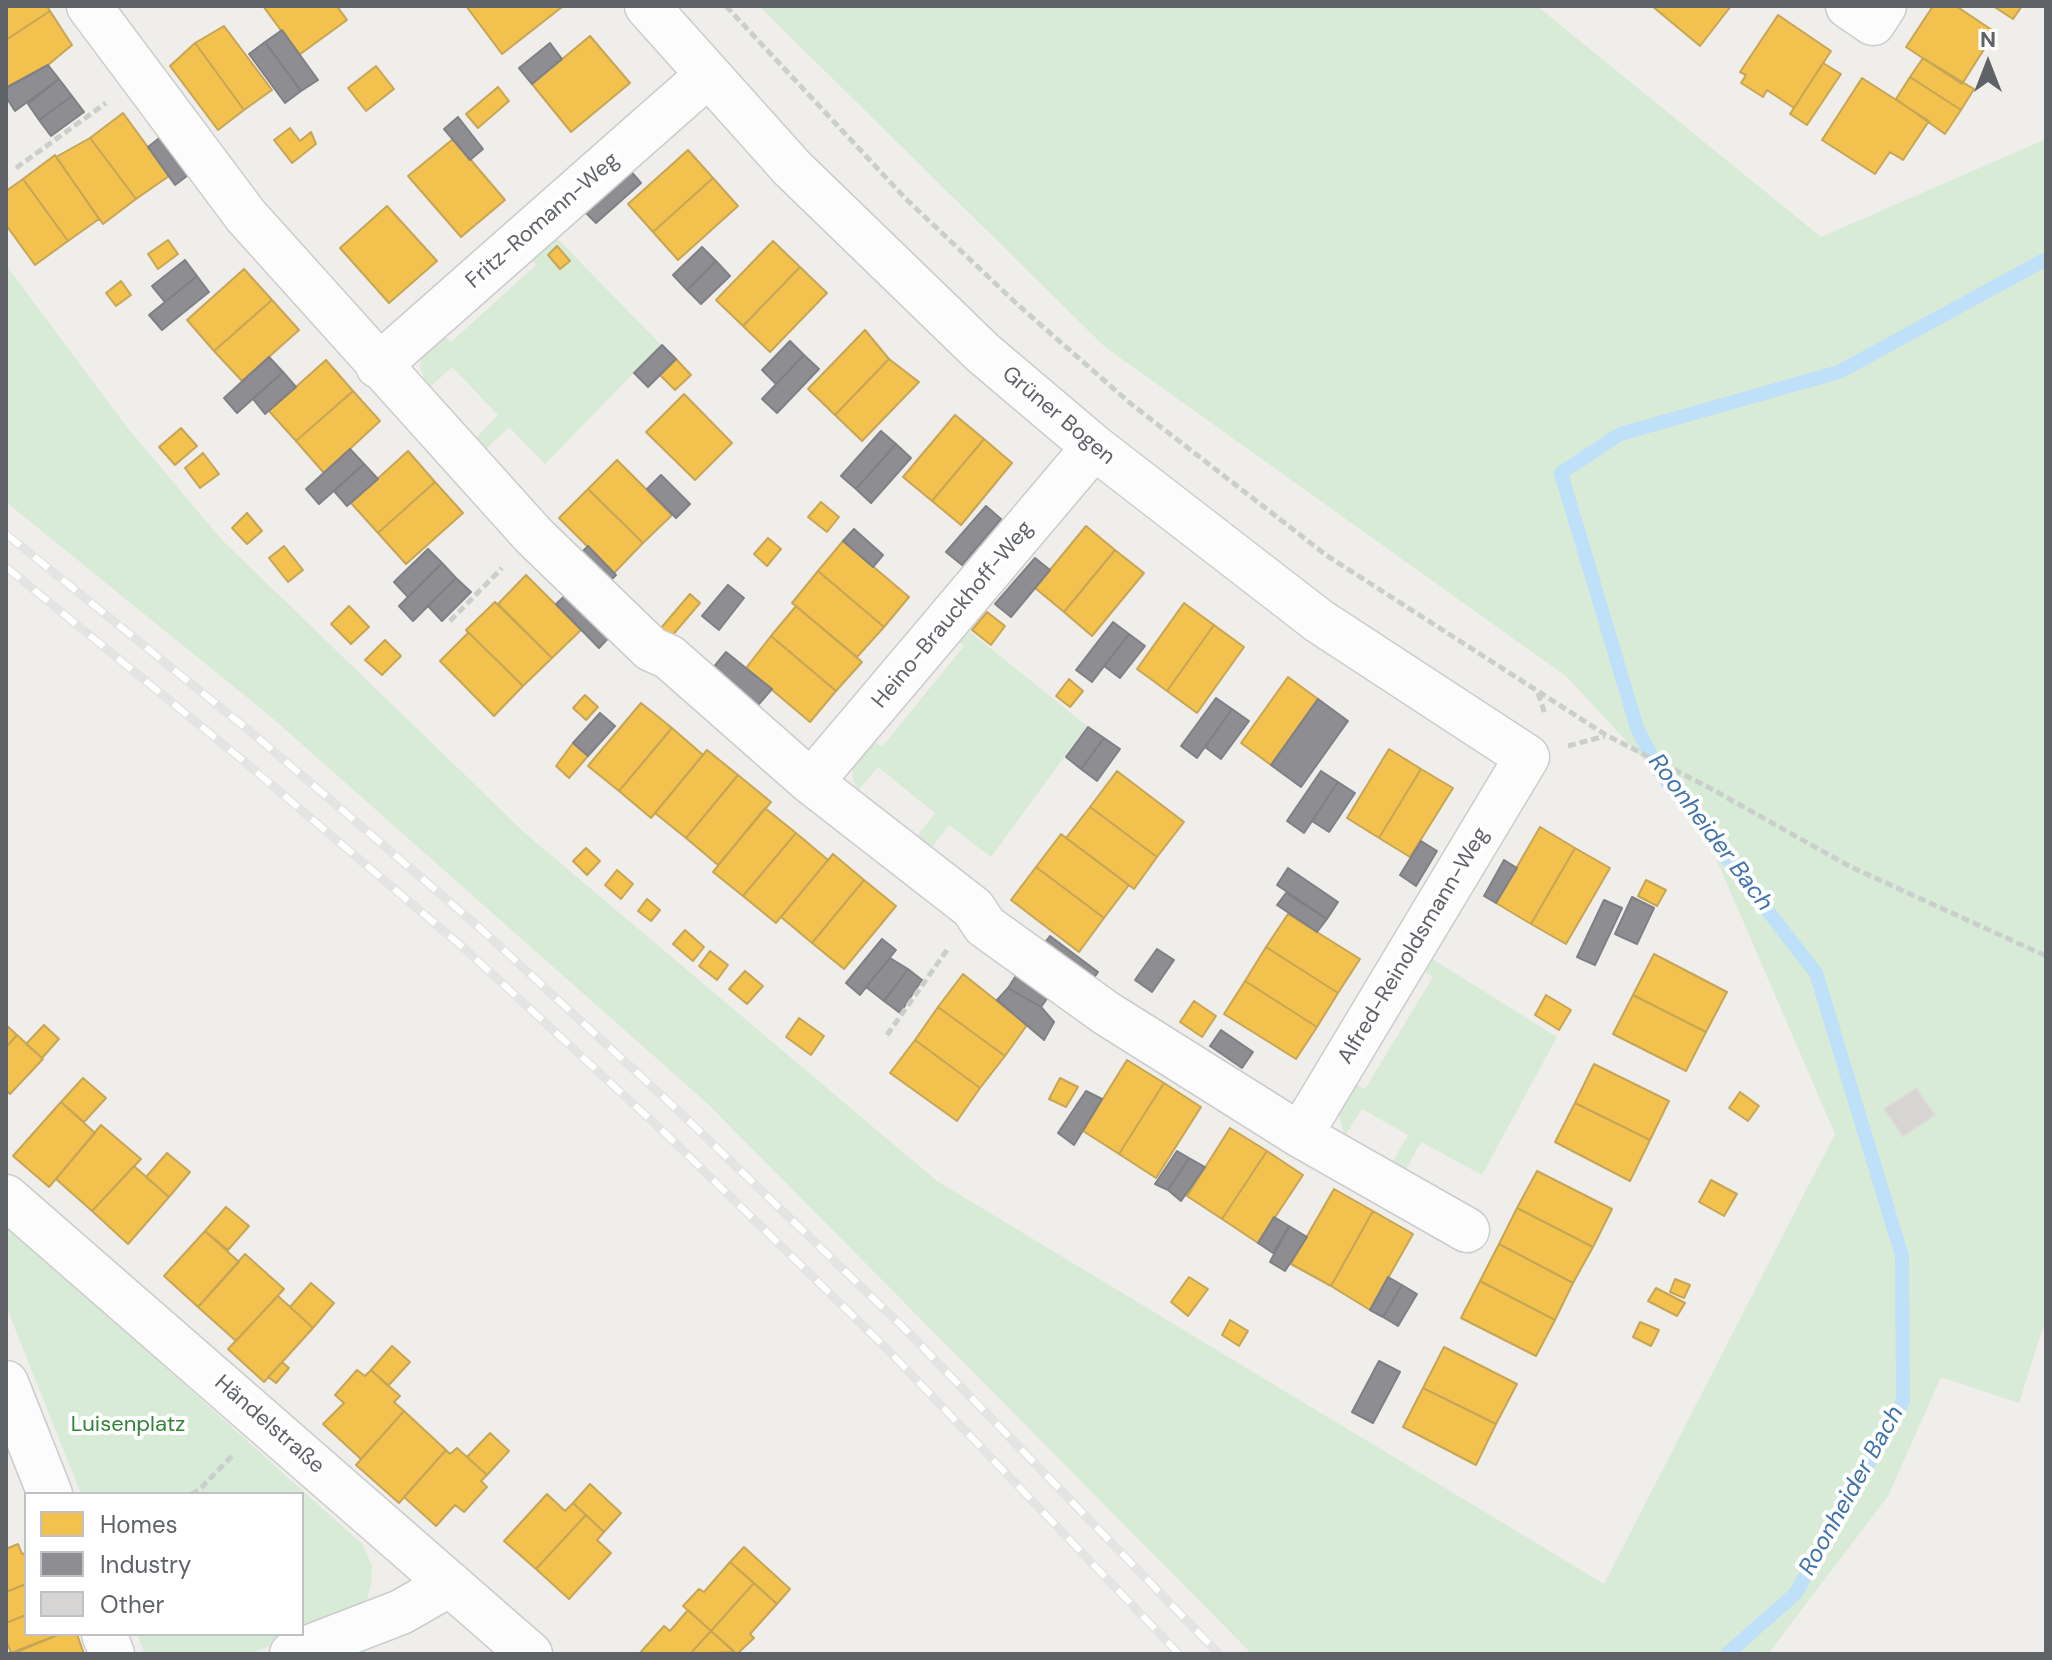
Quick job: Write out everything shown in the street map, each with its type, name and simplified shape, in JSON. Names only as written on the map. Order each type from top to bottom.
[{"type":"street","points":[[89,6],[139,78],[246,216],[534,536],[651,649],[669,657],[811,782],[973,908],[985,926],[1132,1031],[1300,1135],[1467,1230]]},
{"type":"street","name":"Grüner Bogen","points":[[647,6],[792,168],[879,255],[983,353],[1094,447],[1319,621],[1542,753]]},
{"type":"street","name":"Fritz-Romann-Weg","points":[[378,366],[708,75]]},
{"type":"street","name":"Heino-Brauckhoff-Weg","points":[[811,782],[1094,447]]},
{"type":"street","name":"Alfred-Reinoldsmann-Weg","points":[[1300,1135],[1542,753]]},
{"type":"street","name":"Händelstraße","points":[[6,1197],[530,1654]]},
{"type":"street","points":[[6,1383],[49,1492]]},
{"type":"street","points":[[292,1654],[401,1612],[450,1584]]},
{"type":"path","points":[[726,6],[906,199],[1130,403],[1326,555],[1618,742],[1689,777],[1849,866],[2046,956]]},
{"type":"path","points":[[16,168],[139,78]]},
{"type":"path","points":[[450,621],[534,536]]},
{"type":"path","points":[[1542,753],[1606,735]]},
{"type":"path","points":[[887,1035],[973,908]]},
{"type":"path","points":[[195,1492],[265,1421]]},
{"type":"green space","points":[[759,6],[1537,6],[1821,237],[2046,139],[2046,1318],[2019,1403],[1941,1377],[1888,1496],[1768,1654],[1252,1654],[708,1104],[270,716],[6,502],[6,265],[126,426],[221,539],[526,834],[937,1181],[1604,1584],[1835,1134],[1699,819],[1567,677],[1105,347]]},
{"type":"green space","points":[[551,232],[661,345],[545,464],[509,427],[486,449],[476,438],[498,415],[452,367],[428,389],[420,367],[422,351],[441,332],[451,342],[536,265],[527,255]]},
{"type":"green space","points":[[964,627],[1087,726],[991,857],[949,825],[929,851],[915,839],[935,813],[878,767],[857,792],[852,776],[854,761],[871,738],[882,747],[964,646],[955,639]]},
{"type":"green space","points":[[1429,957],[1557,1037],[1482,1175],[1421,1142],[1405,1171],[1392,1163],[1408,1135],[1362,1109],[1345,1136],[1339,1116],[1339,1106],[1352,1082],[1365,1089],[1433,977],[1421,969]]},
{"type":"green space","name":"Luisenplatz","points":[[6,1224],[363,1545],[372,1566],[371,1584],[367,1600],[357,1612],[304,1632],[304,1492],[80,1492],[6,1306]]},
{"type":"green space","points":[[138,1636],[295,1636],[249,1654],[145,1654]]},
{"type":"building: Homes","points":[[6,6],[47,6],[50,11],[6,40]]},
{"type":"building: Homes","points":[[263,6],[337,6],[347,20],[299,55]]},
{"type":"building: Homes","points":[[466,6],[561,6],[562,7],[502,54]]},
{"type":"building: Homes","points":[[1652,6],[1731,6],[1700,46]]},
{"type":"building: Homes","points":[[1933,6],[1956,6],[1995,32],[1962,84],[1906,47]]},
{"type":"building: Homes","points":[[1993,6],[2022,6],[2013,19]]},
{"type":"building: Homes","points":[[50,11],[72,45],[48,65],[7,87],[6,40]]},
{"type":"building: Homes","points":[[1778,15],[1831,51],[1794,108],[1767,90],[1763,97],[1741,83],[1746,75],[1740,72]]},
{"type":"building: Homes","points":[[224,26],[272,90],[244,110],[195,43]]},
{"type":"building: Homes","points":[[590,36],[630,83],[571,132],[532,84]]},
{"type":"building: Homes","points":[[195,43],[244,110],[218,130],[170,66]]},
{"type":"building: Homes","points":[[1923,58],[1974,89],[1961,110],[1910,77]]},
{"type":"building: Homes","points":[[1823,63],[1841,74],[1807,125],[1790,114]]},
{"type":"building: Homes","points":[[376,66],[394,89],[366,111],[348,88]]},
{"type":"building: Homes","points":[[1910,77],[1961,110],[1945,134],[1896,99]]},
{"type":"building: Homes","points":[[1862,78],[1929,121],[1903,160],[1890,152],[1875,174],[1822,140]]},
{"type":"building: Homes","points":[[498,87],[509,101],[478,128],[466,114]]},
{"type":"building: Homes","points":[[123,113],[169,176],[136,199],[90,138]]},
{"type":"building: Homes","points":[[290,128],[300,141],[311,132],[316,144],[292,163],[274,140]]},
{"type":"building: Homes","points":[[90,138],[136,199],[103,224],[56,157]]},
{"type":"building: Homes","points":[[453,139],[505,200],[461,237],[408,176]]},
{"type":"building: Homes","points":[[688,150],[713,178],[653,232],[628,204]]},
{"type":"building: Homes","points":[[55,155],[99,219],[68,241],[23,179]]},
{"type":"building: Homes","points":[[713,178],[738,206],[678,260],[653,232]]},
{"type":"building: Homes","points":[[23,179],[68,241],[35,265],[6,225],[6,191]]},
{"type":"building: Homes","points":[[387,206],[437,261],[389,303],[340,248]]},
{"type":"building: Homes","points":[[168,240],[178,254],[158,269],[148,254]]},
{"type":"building: Homes","points":[[773,241],[800,267],[743,326],[716,300]]},
{"type":"building: Homes","points":[[557,246],[570,261],[560,269],[548,255]]},
{"type":"building: Homes","points":[[800,267],[827,293],[770,352],[743,326]]},
{"type":"building: Homes","points":[[244,269],[272,300],[214,351],[187,320]]},
{"type":"building: Homes","points":[[121,281],[131,295],[116,306],[106,293]]},
{"type":"building: Homes","points":[[272,300],[299,330],[242,381],[214,351]]},
{"type":"building: Homes","points":[[865,330],[889,359],[835,415],[808,389]]},
{"type":"building: Homes","points":[[676,359],[691,375],[675,390],[660,375]]},
{"type":"building: Homes","points":[[889,359],[919,382],[862,441],[835,415]]},
{"type":"building: Homes","points":[[326,360],[353,391],[296,441],[269,411]]},
{"type":"building: Homes","points":[[353,391],[380,421],[324,473],[296,441]]},
{"type":"building: Homes","points":[[684,394],[732,443],[695,480],[646,432]]},
{"type":"building: Homes","points":[[955,415],[984,439],[932,501],[903,477]]},
{"type":"building: Homes","points":[[181,428],[197,446],[175,465],[159,447]]},
{"type":"building: Homes","points":[[984,439],[1012,463],[961,525],[932,501]]},
{"type":"building: Homes","points":[[408,451],[435,482],[378,533],[351,503]]},
{"type":"building: Homes","points":[[203,453],[219,474],[200,488],[185,468]]},
{"type":"building: Homes","points":[[617,460],[672,515],[643,543],[588,489]]},
{"type":"building: Homes","points":[[435,482],[463,513],[406,564],[378,533]]},
{"type":"building: Homes","points":[[588,489],[643,543],[614,573],[559,518]]},
{"type":"building: Homes","points":[[821,502],[839,517],[827,532],[808,517]]},
{"type":"building: Homes","points":[[247,513],[262,531],[247,544],[232,528]]},
{"type":"building: Homes","points":[[1086,526],[1115,550],[1064,612],[1035,588]]},
{"type":"building: Homes","points":[[768,538],[781,549],[767,566],[754,554]]},
{"type":"building: Homes","points":[[843,541],[909,597],[884,627],[818,571]]},
{"type":"building: Homes","points":[[284,546],[303,570],[288,582],[269,558]]},
{"type":"building: Homes","points":[[1115,550],[1144,573],[1092,636],[1064,612]]},
{"type":"building: Homes","points":[[818,571],[884,627],[857,657],[792,603]]},
{"type":"building: Homes","points":[[526,575],[581,630],[552,658],[498,604]]},
{"type":"building: Homes","points":[[690,594],[700,603],[665,644],[655,635]]},
{"type":"building: Homes","points":[[495,602],[552,658],[523,686],[466,630]]},
{"type":"building: Homes","points":[[1184,603],[1214,625],[1167,691],[1137,669]]},
{"type":"building: Homes","points":[[349,606],[369,627],[351,644],[331,624]]},
{"type":"building: Homes","points":[[796,606],[862,662],[836,691],[771,636]]},
{"type":"building: Homes","points":[[987,612],[1005,626],[991,645],[972,630]]},
{"type":"building: Homes","points":[[1214,625],[1244,647],[1197,713],[1167,691]]},
{"type":"building: Homes","points":[[466,630],[523,686],[494,716],[440,661],[468,633]]},
{"type":"building: Homes","points":[[771,636],[836,691],[810,722],[746,668]]},
{"type":"building: Homes","points":[[385,640],[401,656],[382,675],[365,660]]},
{"type":"building: Homes","points":[[1288,677],[1318,699],[1271,765],[1241,743]]},
{"type":"building: Homes","points":[[1069,679],[1083,691],[1070,707],[1056,696]]},
{"type":"building: Homes","points":[[585,695],[598,707],[586,720],[573,708]]},
{"type":"building: Homes","points":[[641,703],[672,728],[619,791],[588,766]]},
{"type":"building: Homes","points":[[672,728],[703,755],[651,818],[619,791]]},
{"type":"building: Homes","points":[[573,743],[588,756],[569,778],[556,766]]},
{"type":"building: Homes","points":[[1389,749],[1421,769],[1379,838],[1347,818]]},
{"type":"building: Homes","points":[[707,750],[738,775],[686,838],[655,813]]},
{"type":"building: Homes","points":[[1421,769],[1453,788],[1410,857],[1379,838]]},
{"type":"building: Homes","points":[[1117,771],[1184,822],[1157,857],[1090,807]]},
{"type":"building: Homes","points":[[738,775],[771,802],[718,865],[686,838]]},
{"type":"building: Homes","points":[[1090,807],[1157,857],[1134,889],[1066,838]]},
{"type":"building: Homes","points":[[765,808],[796,833],[743,896],[713,872]]},
{"type":"building: Homes","points":[[1540,827],[1575,848],[1531,924],[1496,903]]},
{"type":"building: Homes","points":[[796,833],[828,860],[776,923],[743,896]]},
{"type":"building: Homes","points":[[1061,834],[1129,885],[1104,918],[1036,867]]},
{"type":"building: Homes","points":[[586,848],[600,861],[587,875],[573,861]]},
{"type":"building: Homes","points":[[1575,848],[1610,868],[1566,944],[1531,924]]},
{"type":"building: Homes","points":[[833,854],[864,880],[812,943],[781,917]]},
{"type":"building: Homes","points":[[1036,867],[1104,918],[1079,952],[1011,900]]},
{"type":"building: Homes","points":[[617,870],[633,884],[621,899],[605,885]]},
{"type":"building: Homes","points":[[864,880],[896,906],[844,969],[812,943]]},
{"type":"building: Homes","points":[[1646,880],[1666,890],[1657,906],[1638,896]]},
{"type":"building: Homes","points":[[647,899],[660,910],[651,921],[638,911]]},
{"type":"building: Homes","points":[[1288,914],[1360,959],[1338,993],[1266,947]]},
{"type":"building: Homes","points":[[685,930],[704,947],[693,961],[673,944]]},
{"type":"building: Homes","points":[[1266,947],[1338,993],[1317,1027],[1245,981]]},
{"type":"building: Homes","points":[[710,951],[728,965],[717,980],[699,966]]},
{"type":"building: Homes","points":[[1654,954],[1727,992],[1706,1032],[1633,995]]},
{"type":"building: Homes","points":[[745,971],[763,986],[747,1004],[729,989]]},
{"type":"building: Homes","points":[[963,974],[1027,1025],[1005,1056],[938,1007]]},
{"type":"building: Homes","points":[[1245,981],[1317,1027],[1296,1059],[1224,1014]]},
{"type":"building: Homes","points":[[1546,995],[1571,1010],[1559,1030],[1535,1015]]},
{"type":"building: Homes","points":[[1633,995],[1706,1032],[1686,1071],[1613,1034]]},
{"type":"building: Homes","points":[[1194,1001],[1216,1016],[1202,1037],[1180,1022]]},
{"type":"building: Homes","points":[[938,1007],[1005,1056],[980,1088],[915,1040]]},
{"type":"building: Homes","points":[[799,1018],[824,1036],[811,1055],[786,1037]]},
{"type":"building: Homes","points":[[6,1025],[17,1035],[6,1047]]},
{"type":"building: Homes","points":[[44,1025],[59,1039],[42,1058],[26,1044]]},
{"type":"building: Homes","points":[[17,1035],[43,1059],[10,1094],[6,1090],[6,1047]]},
{"type":"building: Homes","points":[[915,1040],[980,1088],[957,1121],[890,1073]]},
{"type":"building: Homes","points":[[1127,1060],[1164,1083],[1119,1154],[1083,1131]]},
{"type":"building: Homes","points":[[1594,1064],[1669,1101],[1650,1140],[1575,1103]]},
{"type":"building: Homes","points":[[83,1078],[106,1098],[84,1122],[61,1102]]},
{"type":"building: Homes","points":[[1060,1078],[1078,1087],[1066,1107],[1049,1099]]},
{"type":"building: Homes","points":[[1164,1083],[1201,1107],[1156,1178],[1119,1154]]},
{"type":"building: Homes","points":[[1740,1092],[1759,1106],[1748,1121],[1729,1108]]},
{"type":"building: Homes","points":[[61,1102],[95,1133],[49,1187],[13,1156]]},
{"type":"building: Homes","points":[[1575,1103],[1650,1140],[1630,1181],[1555,1142]]},
{"type":"building: Homes","points":[[101,1125],[141,1159],[92,1211],[56,1179]]},
{"type":"building: Homes","points":[[1230,1128],[1267,1151],[1222,1219],[1187,1196]]},
{"type":"building: Homes","points":[[1267,1151],[1303,1175],[1258,1243],[1222,1219]]},
{"type":"building: Homes","points":[[167,1153],[190,1172],[169,1197],[146,1177]]},
{"type":"building: Homes","points":[[134,1166],[169,1197],[128,1244],[92,1211]]},
{"type":"building: Homes","points":[[1537,1171],[1612,1209],[1593,1247],[1517,1208]]},
{"type":"building: Homes","points":[[1711,1180],[1737,1194],[1724,1216],[1699,1202]]},
{"type":"building: Homes","points":[[1334,1189],[1373,1211],[1331,1286],[1291,1264]]},
{"type":"building: Homes","points":[[226,1207],[249,1226],[228,1250],[205,1231]]},
{"type":"building: Homes","points":[[1517,1208],[1593,1247],[1573,1283],[1499,1244]]},
{"type":"building: Homes","points":[[1373,1211],[1413,1234],[1370,1310],[1331,1286]]},
{"type":"building: Homes","points":[[205,1231],[239,1262],[198,1307],[164,1276]]},
{"type":"building: Homes","points":[[1499,1244],[1573,1283],[1555,1320],[1480,1281]]},
{"type":"building: Homes","points":[[245,1254],[284,1289],[236,1341],[198,1307]]},
{"type":"building: Homes","points":[[1189,1277],[1208,1289],[1188,1316],[1171,1302]]},
{"type":"building: Homes","points":[[1675,1279],[1690,1285],[1684,1298],[1670,1292]]},
{"type":"building: Homes","points":[[1480,1281],[1555,1320],[1536,1356],[1461,1318]]},
{"type":"building: Homes","points":[[311,1283],[334,1303],[313,1328],[290,1307]]},
{"type":"building: Homes","points":[[1656,1288],[1685,1303],[1677,1316],[1648,1301]]},
{"type":"building: Homes","points":[[278,1296],[313,1328],[264,1382],[228,1349]]},
{"type":"building: Homes","points":[[1230,1320],[1248,1331],[1239,1346],[1222,1335]]},
{"type":"building: Homes","points":[[1640,1322],[1659,1330],[1651,1346],[1633,1337]]},
{"type":"building: Homes","points":[[392,1346],[410,1362],[388,1386],[371,1370]]},
{"type":"building: Homes","points":[[1444,1347],[1517,1384],[1496,1424],[1423,1388]]},
{"type":"building: Homes","points":[[282,1362],[289,1368],[276,1383],[268,1377]]},
{"type":"building: Homes","points":[[357,1370],[365,1376],[371,1370],[400,1396],[394,1402],[404,1411],[361,1459],[323,1424],[344,1403],[335,1395]]},
{"type":"building: Homes","points":[[1423,1388],[1496,1424],[1476,1465],[1403,1427]]},
{"type":"building: Homes","points":[[404,1411],[446,1450],[399,1503],[356,1465]]},
{"type":"building: Homes","points":[[490,1433],[509,1451],[487,1475],[467,1457]]},
{"type":"building: Homes","points":[[457,1448],[487,1475],[481,1481],[487,1487],[464,1512],[455,1505],[436,1526],[404,1497],[446,1450],[450,1454]]},
{"type":"building: Homes","points":[[590,1484],[621,1513],[604,1532],[573,1503]]},
{"type":"building: Homes","points":[[547,1494],[565,1511],[573,1503],[586,1515],[536,1569],[504,1541]]},
{"type":"building: Homes","points":[[586,1515],[604,1532],[597,1540],[611,1553],[569,1599],[536,1569]]},
{"type":"building: Homes","points":[[18,1544],[24,1554],[24,1585],[6,1592],[6,1549]]},
{"type":"building: Homes","points":[[744,1547],[790,1589],[777,1604],[730,1562]]},
{"type":"building: Homes","points":[[730,1562],[754,1583],[711,1631],[683,1606],[699,1589],[704,1592]]},
{"type":"building: Homes","points":[[754,1583],[777,1604],[750,1634],[754,1638],[737,1654],[711,1631]]},
{"type":"building: Homes","points":[[24,1585],[24,1616],[6,1623],[6,1592]]},
{"type":"building: Homes","points":[[688,1610],[711,1631],[690,1654],[639,1654],[664,1626],[670,1631]]},
{"type":"building: Homes","points":[[24,1616],[24,1636],[55,1636],[11,1653],[6,1640],[6,1623]]},
{"type":"building: Homes","points":[[711,1631],[734,1652],[690,1654]]},
{"type":"building: Homes","points":[[55,1636],[78,1636],[84,1654],[12,1654]]},
{"type":"building: Industry","points":[[282,30],[318,80],[301,91],[265,42]]},
{"type":"building: Industry","points":[[265,42],[301,91],[285,103],[249,54]]},
{"type":"building: Industry","points":[[550,43],[562,59],[532,84],[519,68]]},
{"type":"building: Industry","points":[[48,65],[59,79],[15,111],[6,97],[6,88]]},
{"type":"building: Industry","points":[[59,79],[72,96],[39,120],[28,104]]},
{"type":"building: Industry","points":[[72,96],[84,112],[51,136],[39,120]]},
{"type":"building: Industry","points":[[458,117],[483,149],[470,160],[444,129]]},
{"type":"building: Industry","points":[[163,135],[191,173],[175,185],[148,147]]},
{"type":"building: Industry","points":[[628,168],[641,183],[596,223],[582,209]]},
{"type":"building: Industry","points":[[702,247],[716,261],[687,290],[673,275]]},
{"type":"building: Industry","points":[[185,260],[197,276],[165,302],[152,286]]},
{"type":"building: Industry","points":[[716,261],[730,276],[701,304],[687,290]]},
{"type":"building: Industry","points":[[197,276],[209,292],[162,330],[149,315]]},
{"type":"building: Industry","points":[[790,341],[804,355],[776,384],[762,370]]},
{"type":"building: Industry","points":[[662,345],[676,359],[648,387],[634,373]]},
{"type":"building: Industry","points":[[804,355],[819,369],[777,413],[762,399]]},
{"type":"building: Industry","points":[[269,357],[283,372],[237,413],[224,398]]},
{"type":"building: Industry","points":[[283,372],[296,387],[265,414],[253,399]]},
{"type":"building: Industry","points":[[881,431],[896,444],[856,489],[841,476]]},
{"type":"building: Industry","points":[[896,444],[911,458],[871,503],[856,489]]},
{"type":"building: Industry","points":[[350,449],[364,464],[319,504],[306,489]]},
{"type":"building: Industry","points":[[364,464],[378,479],[347,506],[334,491]]},
{"type":"building: Industry","points":[[661,475],[690,504],[676,518],[647,489]]},
{"type":"building: Industry","points":[[986,506],[1001,519],[962,565],[946,552]]},
{"type":"building: Industry","points":[[854,529],[883,555],[873,567],[843,541]]},
{"type":"building: Industry","points":[[588,546],[616,575],[603,588],[575,559]]},
{"type":"building: Industry","points":[[428,549],[442,563],[408,597],[394,582]]},
{"type":"building: Industry","points":[[1035,558],[1050,570],[1011,617],[995,604]]},
{"type":"building: Industry","points":[[442,563],[456,578],[413,621],[399,606]]},
{"type":"building: Industry","points":[[456,578],[471,592],[442,621],[428,606]]},
{"type":"building: Industry","points":[[728,585],[744,598],[719,630],[702,616]]},
{"type":"building: Industry","points":[[570,591],[613,633],[599,648],[556,604]]},
{"type":"building: Industry","points":[[1113,622],[1129,634],[1092,682],[1076,670]]},
{"type":"building: Industry","points":[[1129,634],[1145,646],[1120,678],[1104,666]]},
{"type":"building: Industry","points":[[726,652],[772,689],[758,705],[713,668]]},
{"type":"building: Industry","points":[[1216,698],[1232,709],[1197,758],[1181,746]]},
{"type":"building: Industry","points":[[1318,699],[1348,721],[1301,787],[1271,765]]},
{"type":"building: Industry","points":[[1232,709],[1249,721],[1221,759],[1205,747]]},
{"type":"building: Industry","points":[[600,713],[615,726],[588,756],[573,743]]},
{"type":"building: Industry","points":[[1088,727],[1104,738],[1081,769],[1066,757]]},
{"type":"building: Industry","points":[[1104,738],[1120,749],[1097,781],[1081,769]]},
{"type":"building: Industry","points":[[1321,771],[1338,782],[1304,833],[1287,821]]},
{"type":"building: Industry","points":[[1338,782],[1355,793],[1329,832],[1312,821]]},
{"type":"building: Industry","points":[[1421,841],[1437,851],[1416,886],[1400,875]]},
{"type":"building: Industry","points":[[1504,860],[1517,868],[1496,903],[1484,896]]},
{"type":"building: Industry","points":[[1288,868],[1338,902],[1327,919],[1277,885]]},
{"type":"building: Industry","points":[[1286,893],[1327,919],[1317,932],[1277,905]]},
{"type":"building: Industry","points":[[1632,897],[1654,908],[1637,944],[1615,934]]},
{"type":"building: Industry","points":[[1604,900],[1622,908],[1595,965],[1577,957]]},
{"type":"building: Industry","points":[[1050,936],[1098,972],[1088,986],[1039,950]]},
{"type":"building: Industry","points":[[882,939],[896,950],[860,995],[846,983]]},
{"type":"building: Industry","points":[[1157,949],[1174,960],[1152,992],[1135,980]]},
{"type":"building: Industry","points":[[890,958],[908,969],[884,1001],[866,987]]},
{"type":"building: Industry","points":[[908,969],[922,980],[900,1013],[884,1001]]},
{"type":"building: Industry","points":[[1019,971],[1051,993],[1041,1007],[1008,988]]},
{"type":"building: Industry","points":[[1008,988],[1041,1007],[1054,1022],[1044,1040],[997,1000]]},
{"type":"building: Industry","points":[[1221,1030],[1253,1052],[1242,1068],[1210,1046]]},
{"type":"building: Industry","points":[[1086,1091],[1102,1099],[1074,1145],[1058,1133]]},
{"type":"building: Industry","points":[[1177,1151],[1189,1158],[1168,1190],[1155,1184]]},
{"type":"building: Industry","points":[[1189,1158],[1205,1167],[1181,1201],[1168,1190]]},
{"type":"building: Industry","points":[[1274,1217],[1289,1226],[1273,1253],[1258,1243]]},
{"type":"building: Industry","points":[[1289,1226],[1307,1237],[1285,1271],[1270,1262]]},
{"type":"building: Industry","points":[[1388,1277],[1402,1285],[1383,1317],[1370,1310]]},
{"type":"building: Industry","points":[[1402,1285],[1417,1294],[1398,1326],[1383,1317]]},
{"type":"building: Industry","points":[[1379,1361],[1400,1372],[1373,1423],[1352,1412]]},
{"type":"building: Other","points":[[1916,1088],[1935,1115],[1903,1137],[1884,1109]]},
{"type":"waterway","name":"Roonheider Bach","points":[[1727,1654],[1796,1593],[1903,1401],[1902,1256],[1816,973],[1659,771],[1637,728],[1561,473],[1620,434],[1839,372],[2046,259]]},
{"type":"railway","points":[[6,534],[257,737],[480,928],[684,1116],[907,1331],[1219,1654]]},
{"type":"railway","points":[[6,567],[240,758],[465,949],[667,1135],[886,1348],[1179,1654]]}]
